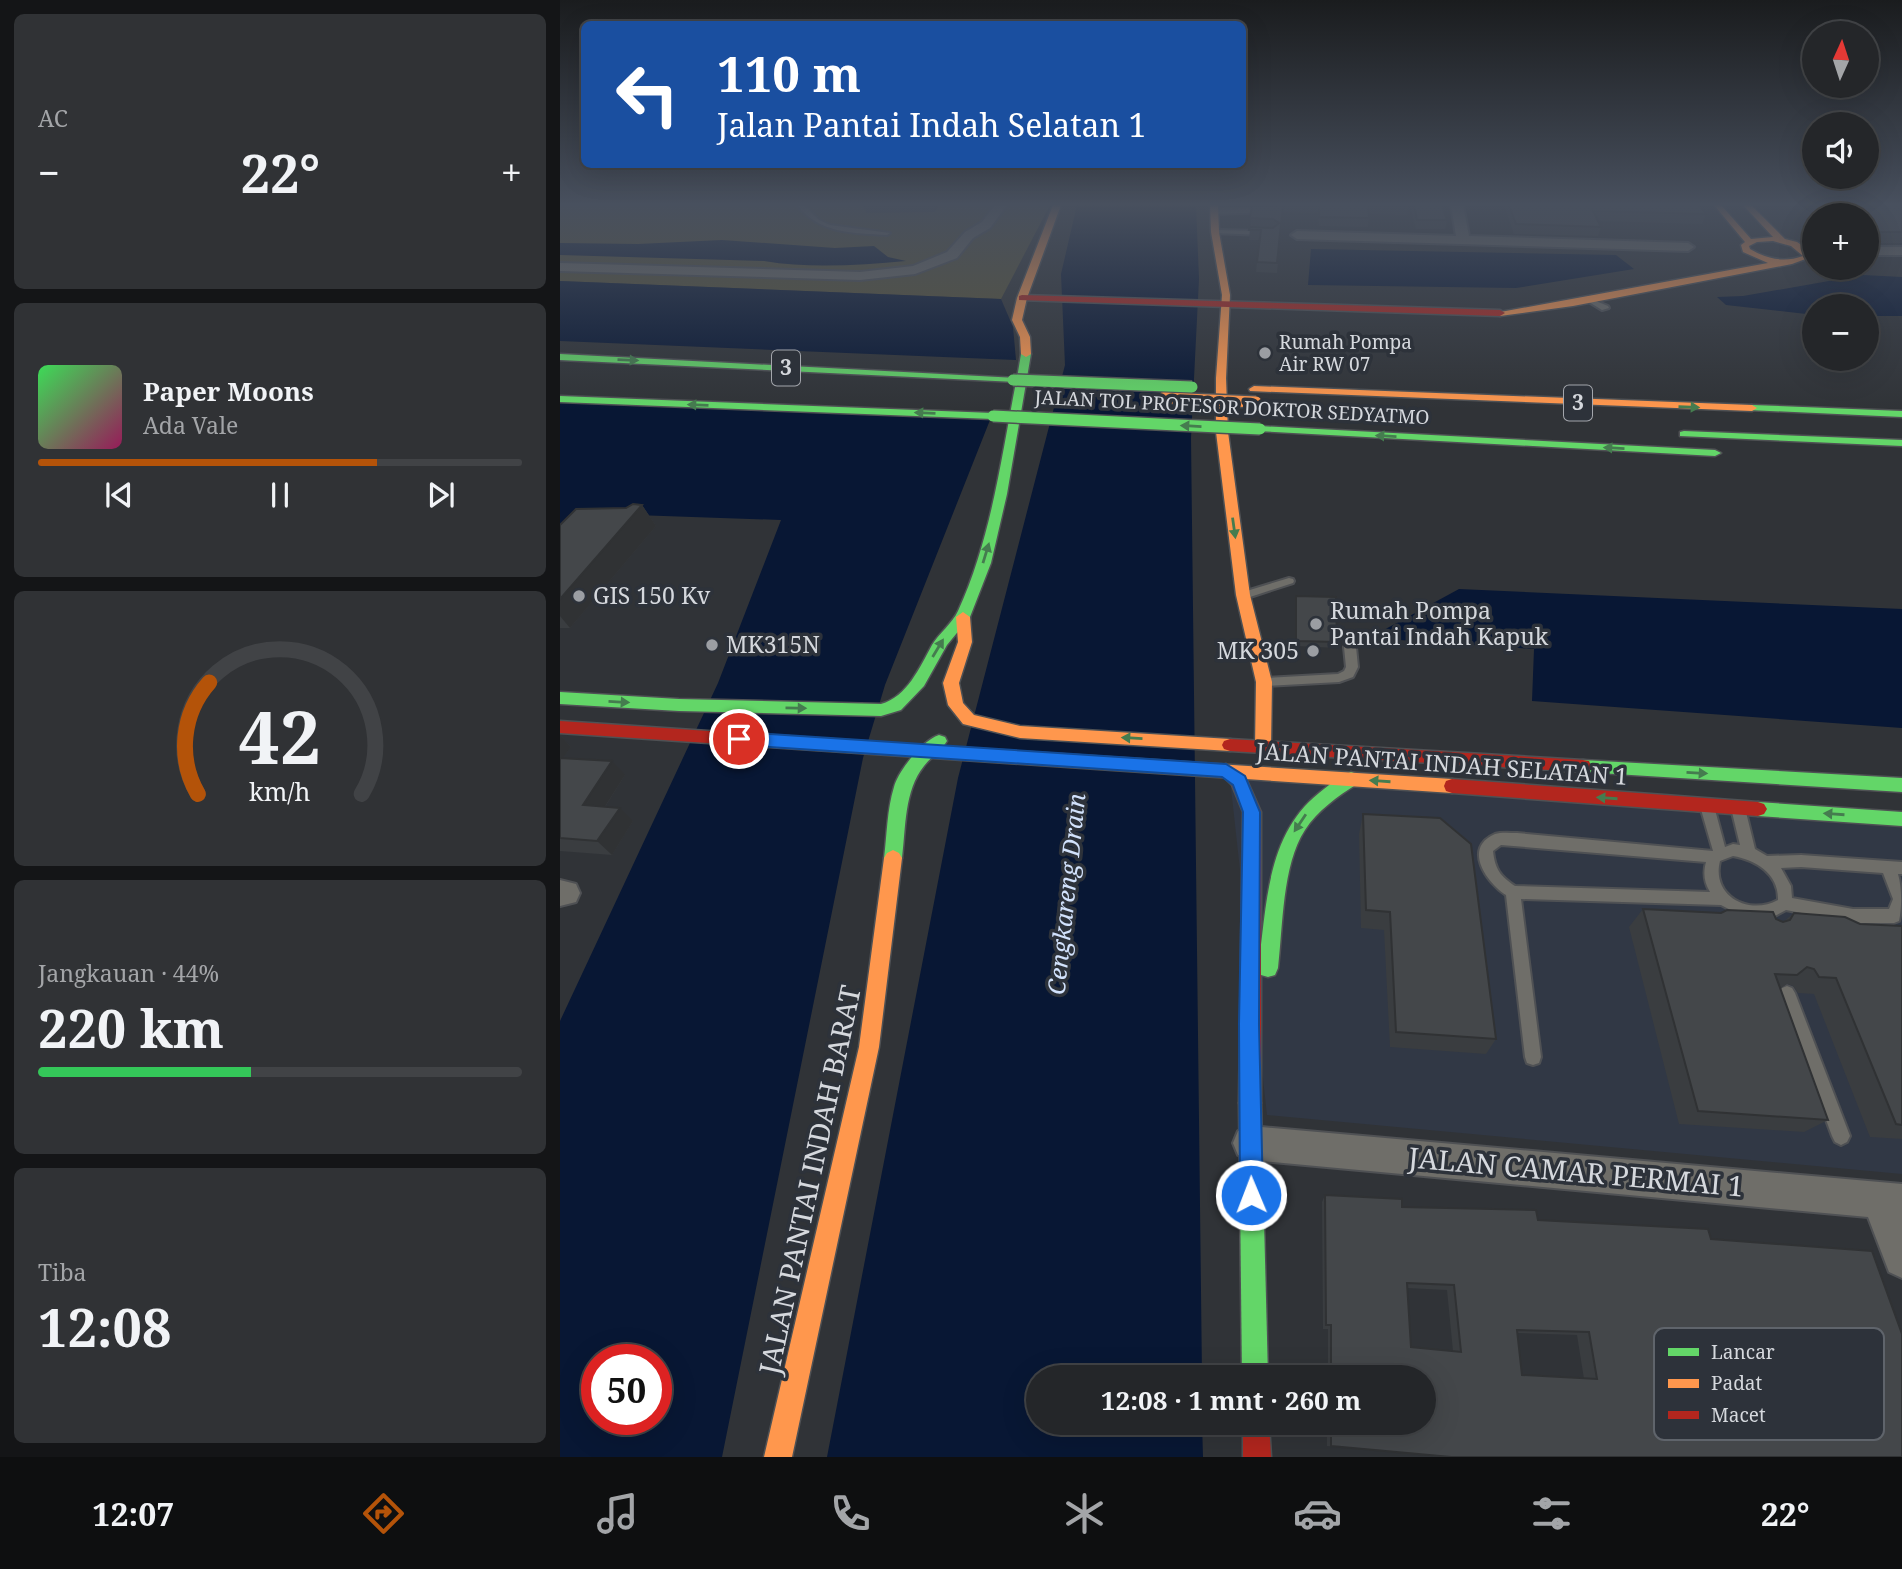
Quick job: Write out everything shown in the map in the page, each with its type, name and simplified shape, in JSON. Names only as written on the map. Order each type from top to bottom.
[{"type":"main road","points":[[560,698],[679,705],[881,710],[896,706],[919,682],[941,642],[962,617],[995,526],[1026,362],[1025,337],[1017,320],[1031,273]]},
{"type":"main road","points":[[1025,337],[1050,287],[1053,273]]},
{"type":"main road","points":[[1222,273],[1226,300],[1221,378],[1222,432],[1243,595],[1264,682],[1263,747]]},
{"type":"main road","points":[[1023,293],[1050,287],[1226,300],[1490,305],[1535,303],[1583,295],[1660,273]]},
{"type":"main road","points":[[1226,300],[1253,306],[1497,313],[1598,305],[1723,273]]},
{"type":"main road","points":[[1224,333],[1235,318],[1253,306]]},
{"type":"main road","name":"JALAN TOL PROFESOR DOKTOR SEDYATMO","points":[[560,357],[1003,397]]},
{"type":"main road","name":"JALAN TOL PROFESOR DOKTOR SEDYATMO","points":[[560,371],[1257,409],[1902,430]]},
{"type":"main road","name":"JALAN TOL PROFESOR DOKTOR SEDYATMO","points":[[560,383],[1003,397],[1257,409],[1542,427]]},
{"type":"main road","name":"JALAN TOL PROFESOR DOKTOR SEDYATMO","points":[[560,399],[1003,397]]},
{"type":"main road","name":"JALAN TOL PROFESOR DOKTOR SEDYATMO","points":[[1257,409],[1902,414]]},
{"type":"main road","name":"JALAN TOL PROFESOR DOKTOR SEDYATMO","points":[[1257,409],[1726,454]]},
{"type":"main road","points":[[1664,433],[1902,443]]},
{"type":"main road","points":[[926,751],[966,726],[956,705],[951,683],[965,642],[962,617]]},
{"type":"main road","name":"JALAN PANTAI INDAH SELATAN 1","points":[[966,726],[1020,732],[1902,785]]},
{"type":"main road","name":"JALAN PANTAI INDAH SELATAN 1","points":[[560,727],[1351,779],[1902,819]]},
{"type":"main road","points":[[1222,743],[1351,779]]},
{"type":"main road","name":"JALAN PANTAI INDAH BARAT","points":[[778,1457],[869,1047],[902,787],[896,765],[879,748]]},
{"type":"main road","name":"JALAN PANTAI INDAH BARAT","points":[[902,787],[926,751]]},
{"type":"main road","points":[[1218,771],[1239,781],[1252,812],[1249,1024],[1255,1365]]},
{"type":"main road","points":[[1249,1024],[1267,970],[1286,849],[1293,832],[1305,814],[1321,799],[1351,779]]},
{"type":"main road","points":[[1256,1435],[1257,1457]]},
{"type":"street","points":[[760,273],[860,276],[895,273]]},
{"type":"street","name":"JALAN CAMAR PERMAI 1","points":[[1250,1143],[1891,1201]]},
{"type":"street","points":[[1891,1201],[1902,1259]]},
{"type":"lane","points":[[1243,595],[1289,581]]},
{"type":"lane","points":[[1264,682],[1339,678],[1349,674],[1352,667],[1350,647]]},
{"type":"lane","points":[[1707,806],[1719,841],[1717,855],[1708,869],[1712,884],[1723,899],[1740,910],[1758,915],[1775,912],[1785,903],[1787,890],[1780,875],[1767,862],[1749,853],[1733,850],[1717,855],[1498,839],[1486,849],[1488,869],[1496,882],[1513,892],[1723,899]]},
{"type":"lane","points":[[1738,807],[1749,853]]},
{"type":"lane","points":[[1767,862],[1801,861],[1895,868],[1899,899],[1898,922],[1785,903]]},
{"type":"lane","points":[[1513,892],[1533,1057]]},
{"type":"lane","points":[[1758,915],[1765,931]]},
{"type":"lane","points":[[1787,993],[1841,1136]]},
{"type":"shaded area","points":[[560,273],[1015,273],[1001,299],[560,281]]},
{"type":"shaded area","points":[[1229,770],[1902,812],[1902,1174],[1267,1115]]},
{"type":"water","name":"Cengkareng Drain","points":[[1061,273],[1199,273],[1191,438],[1202,1365],[1026,1365],[1026,1435],[1202,1435],[1203,1457],[827,1457],[958,778],[1065,365]]},
{"type":"water","points":[[1309,273],[1609,273],[1516,288],[1308,285]]},
{"type":"water","points":[[1879,276],[1902,277],[1902,316],[1879,316],[1879,294],[1802,294],[1802,314],[1726,305],[1717,297],[1743,296],[1834,280],[1879,280]]},
{"type":"water","points":[[560,281],[1001,299],[1013,327],[1016,360],[560,341]]},
{"type":"water","points":[[560,401],[990,420],[885,685],[863,758],[722,1457],[560,1457],[560,1021],[718,683],[781,520],[578,513],[560,532]]},
{"type":"water","points":[[1459,589],[1902,609],[1902,728],[1532,701],[1534,649],[1369,638]]},
{"type":"building","points":[[633,504],[642,505],[560,599],[560,525],[576,509],[626,508]]},
{"type":"building","name":"Rumah Pompa Pantai Indah Kapuk","points":[[1296,596],[1336,597],[1337,642],[1296,641]]},
{"type":"building","points":[[560,758],[612,761],[583,805],[620,808],[597,841],[560,838]]},
{"type":"building","points":[[1363,814],[1440,818],[1471,844],[1496,1039],[1396,1032],[1390,912],[1366,910]]},
{"type":"building","points":[[1643,909],[1721,913],[1727,910],[1773,912],[1776,919],[1783,922],[1790,920],[1794,913],[1845,917],[1860,924],[1902,926],[1902,1125],[1896,1124],[1836,978],[1819,977],[1814,969],[1807,967],[1797,975],[1775,974],[1828,1120],[1698,1111]]},
{"type":"building","points":[[1325,1195],[1402,1199],[1402,1207],[1536,1210],[1538,1220],[1708,1229],[1711,1239],[1872,1251],[1902,1334],[1902,1457],[1451,1457],[1331,1446],[1331,1435],[1436,1435],[1436,1365],[1331,1365],[1331,1325],[1326,1325]],"holes":[[[1407,1283],[1454,1285],[1461,1352],[1411,1347]],[[1517,1330],[1589,1332],[1597,1379],[1522,1375]]]},
{"type":"traffic: fast","points":[[560,698],[679,705],[881,710],[896,706],[919,682],[941,642],[963,617],[984,563],[1001,494],[1026,354]]},
{"type":"traffic: fast","points":[[560,357],[1013,380]]},
{"type":"traffic: fast","points":[[1013,380],[1192,387]]},
{"type":"traffic: fast","points":[[560,399],[993,416]]},
{"type":"traffic: fast","points":[[1752,408],[1902,414]]},
{"type":"traffic: fast","points":[[993,416],[1260,429]]},
{"type":"traffic: fast","points":[[1260,429],[1715,453]]},
{"type":"traffic: fast","points":[[1684,434],[1902,443]]},
{"type":"traffic: fast","points":[[893,858],[902,787],[918,761],[939,741]]},
{"type":"traffic: fast","points":[[1583,766],[1902,785]]},
{"type":"traffic: fast","points":[[1268,968],[1281,874],[1291,840],[1309,812],[1351,779]]},
{"type":"traffic: fast","points":[[1758,809],[1902,819]]},
{"type":"traffic: fast","points":[[1250,1103],[1255,1365]]},
{"type":"traffic: slow","points":[[1026,354],[1025,337],[1017,320],[1031,273]]},
{"type":"traffic: slow","points":[[1222,273],[1226,295],[1221,378],[1222,432],[1243,595],[1264,682],[1263,747]]},
{"type":"traffic: slow","points":[[1500,313],[1609,297],[1728,273]]},
{"type":"traffic: slow","points":[[1254,389],[1752,408]]},
{"type":"traffic: slow","points":[[1163,398],[1256,402]]},
{"type":"traffic: slow","points":[[963,617],[965,642],[951,683],[956,705],[969,720],[1020,732],[1230,745]]},
{"type":"traffic: slow","points":[[918,751],[1452,786]]},
{"type":"traffic: slow","points":[[778,1457],[869,1047],[893,858]]},
{"type":"traffic: jam","points":[[1022,298],[1500,313]]},
{"type":"traffic: jam","points":[[560,727],[918,751]]},
{"type":"traffic: jam","points":[[1230,745],[1583,766]]},
{"type":"traffic: jam","points":[[1226,771],[1239,781],[1252,812],[1250,1103]]},
{"type":"traffic: jam","points":[[1452,786],[1758,809]]},
{"type":"traffic: jam","points":[[1256,1435],[1257,1457]]},
{"type":"place","name":"Rumah Pompa Air RW 07","points":[[1265,353]]},
{"type":"place","name":"GIS 150 Kv","points":[[579,596]]},
{"type":"place","name":"Rumah Pompa Pantai Indah Kapuk","points":[[1316,624]]},
{"type":"place","name":"MK315N","points":[[712,645]]},
{"type":"place","name":"MK 305","points":[[1313,651]]},
{"type":"route","points":[[739,739],[1226,771],[1239,781],[1247,794],[1252,812],[1249,1024],[1251,1195]]}]
